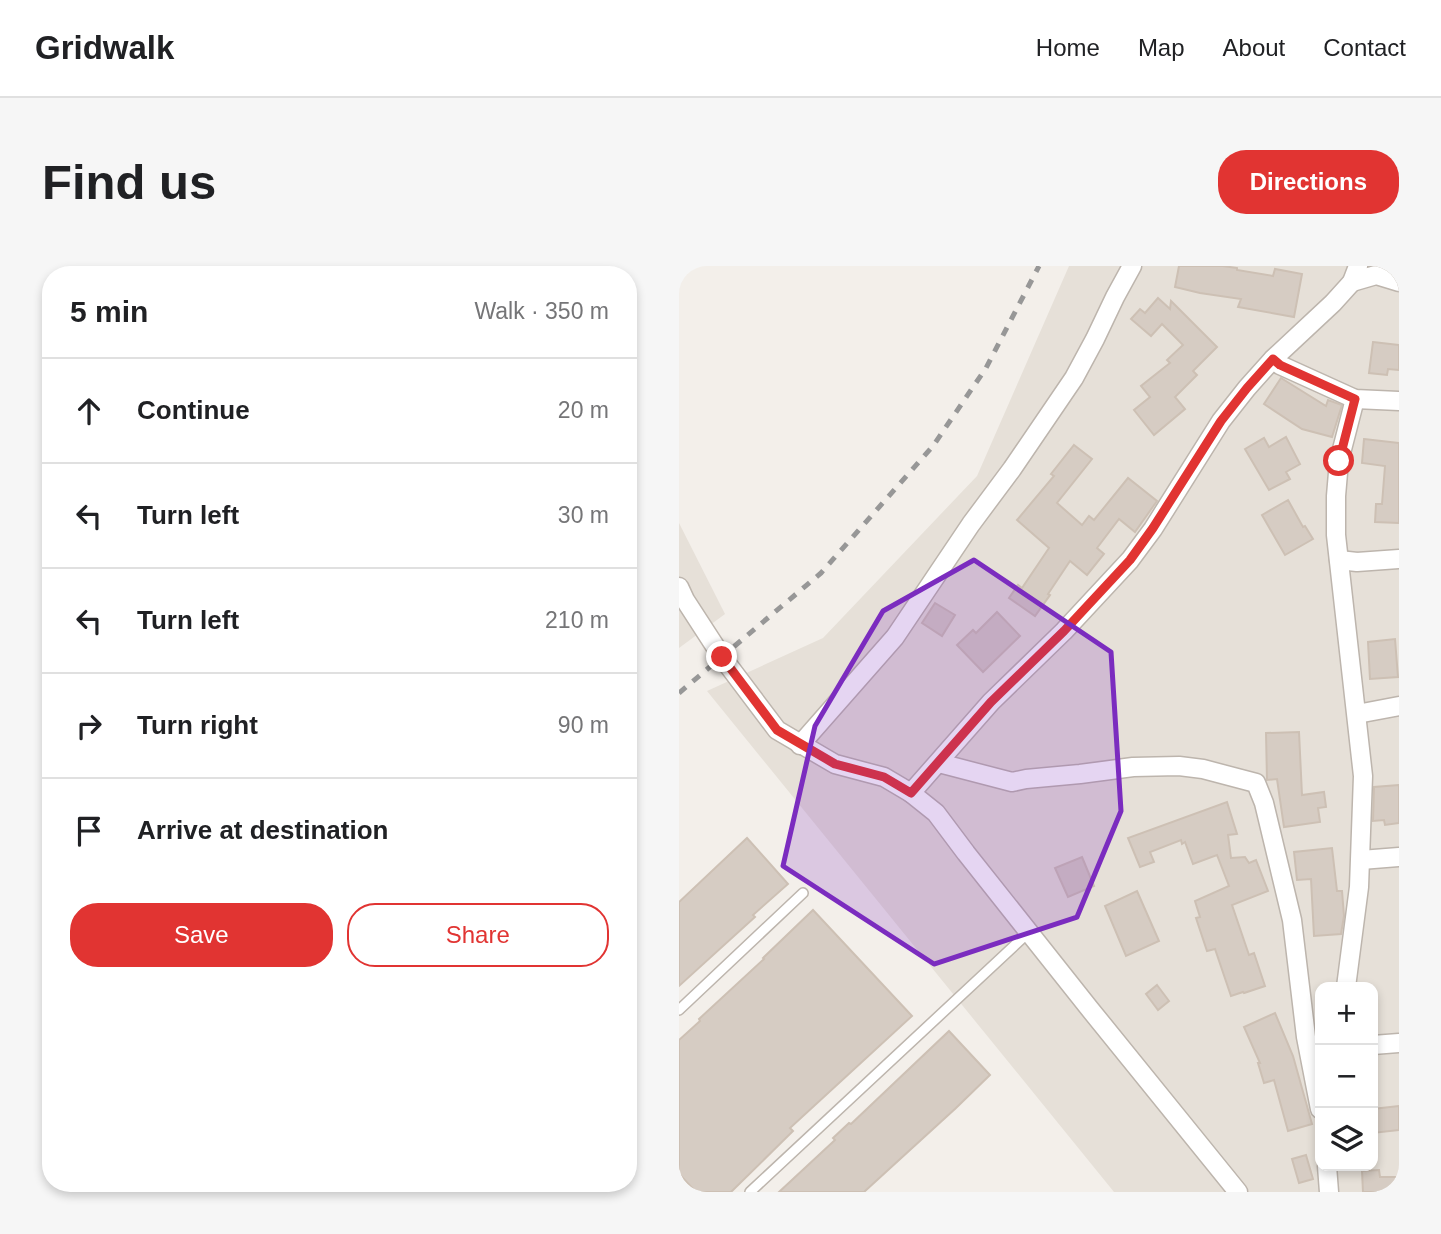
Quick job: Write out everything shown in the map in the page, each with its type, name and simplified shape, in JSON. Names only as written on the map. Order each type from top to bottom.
[{"type":"street","points":[[800,745],[895,637],[971,524],[1012,469],[1074,378],[1132,266]]},
{"type":"street","points":[[911,793],[991,702],[1064,631],[1130,560],[1221,421],[1273,359],[1332,303],[1355,274],[1376,275],[1399,282]]},
{"type":"street","points":[[1273,359],[1280,365],[1355,399],[1399,401]]},
{"type":"street","points":[[1347,982],[1361,860],[1363,776],[1336,535],[1336,496],[1339,461],[1355,399]]},
{"type":"street","points":[[1339,560],[1357,562],[1399,559]]},
{"type":"street","points":[[679,587],[743,687],[777,730],[835,764],[884,777],[911,793],[936,813],[965,853],[1238,1192]]},
{"type":"street","points":[[1357,714],[1399,706]]},
{"type":"street","points":[[939,763],[1012,782],[1133,767],[1179,766],[1244,778],[1256,783],[1264,803],[1292,920],[1306,1037],[1320,1108]]},
{"type":"street","points":[[1361,860],[1399,857]]},
{"type":"street","points":[[1378,1045],[1399,1043]]},
{"type":"street","points":[[1327,1171],[1329,1192]]},
{"type":"lane","points":[[679,1010],[803,893]]},
{"type":"lane","points":[[750,1192],[1029,932]]},
{"type":"highlighted area","points":[[974,560],[1111,652],[1121,811],[1077,917],[934,964],[783,866],[815,726],[883,611]]},
{"type":"shaded area","points":[[1069,266],[1399,266],[1399,1192],[1114,1192],[707,691],[823,638],[977,476]]},
{"type":"shaded area","points":[[679,523],[725,614],[679,648]]},
{"type":"building","points":[[1179,266],[1223,266],[1273,276],[1275,269],[1302,274],[1294,317],[1238,307],[1241,299],[1175,287]]},
{"type":"building","points":[[1158,298],[1170,309],[1171,301],[1217,347],[1193,371],[1197,375],[1175,397],[1185,409],[1154,435],[1134,410],[1150,397],[1141,386],[1170,363],[1167,360],[1183,345],[1162,324],[1151,336],[1131,319],[1140,309],[1145,313]]},
{"type":"building","points":[[1373,342],[1399,345],[1399,370],[1388,369],[1387,375],[1369,373]]},
{"type":"building","points":[[1281,378],[1326,406],[1328,400],[1342,405],[1332,437],[1302,429],[1264,404]]},
{"type":"building","points":[[1286,437],[1300,464],[1286,472],[1290,479],[1269,490],[1245,449],[1264,438],[1269,447]]},
{"type":"building","points":[[1364,439],[1399,443],[1399,523],[1375,522],[1376,504],[1382,504],[1385,466],[1362,463]]},
{"type":"building","points":[[1074,445],[1092,459],[1057,503],[1082,525],[1089,516],[1094,520],[1128,478],[1157,501],[1135,532],[1119,519],[1097,548],[1104,554],[1087,575],[1070,561],[1035,616],[1009,598],[1018,585],[1022,588],[1049,548],[1017,520],[1054,476],[1051,474]]},
{"type":"building","points":[[1288,500],[1313,539],[1285,555],[1262,515]]},
{"type":"building","points":[[935,603],[955,615],[942,636],[922,623]]},
{"type":"building","points":[[997,612],[1020,636],[983,672],[957,645],[973,630],[976,633]]},
{"type":"building","points":[[1395,639],[1398,677],[1370,679],[1368,642]]},
{"type":"building","points":[[1299,732],[1302,795],[1324,792],[1326,807],[1318,808],[1320,822],[1284,827],[1277,779],[1267,780],[1266,733]]},
{"type":"building","points":[[1399,785],[1399,823],[1385,825],[1384,820],[1373,821],[1374,787]]},
{"type":"building","points":[[1227,802],[1237,834],[1228,835],[1231,858],[1245,857],[1249,863],[1256,860],[1268,891],[1232,905],[1249,955],[1254,953],[1265,986],[1231,996],[1215,949],[1207,951],[1196,918],[1200,917],[1195,901],[1229,886],[1217,855],[1193,864],[1185,842],[1182,844],[1181,840],[1150,852],[1154,862],[1140,867],[1128,838]]},
{"type":"building","points":[[747,838],[788,884],[679,986],[679,902]]},
{"type":"building","points":[[1332,848],[1337,891],[1342,891],[1344,916],[1341,934],[1314,936],[1311,879],[1297,880],[1294,852]]},
{"type":"building","points":[[1082,857],[1094,886],[1068,897],[1055,868]]},
{"type":"building","points":[[1137,891],[1159,941],[1126,956],[1105,906]]},
{"type":"building","points":[[813,910],[912,1016],[790,1128],[793,1131],[731,1192],[696,1192],[679,1174],[679,1040]]},
{"type":"building","points":[[1157,985],[1169,1001],[1158,1010],[1146,994]]},
{"type":"building","points":[[1275,1013],[1293,1056],[1312,1124],[1288,1131],[1274,1080],[1264,1083],[1260,1063],[1244,1027]]},
{"type":"building","points":[[949,1031],[990,1075],[956,1108],[864,1192],[779,1192],[835,1140],[833,1138]]},
{"type":"building","points":[[1399,1106],[1399,1130],[1378,1132],[1378,1108]]},
{"type":"building","points":[[1306,1155],[1313,1179],[1299,1183],[1292,1159]]},
{"type":"building","points":[[1378,1170],[1380,1177],[1399,1177],[1399,1192],[1363,1192],[1362,1171]]},
{"type":"railway","points":[[679,693],[821,573],[933,446],[986,368],[1039,266]]},
{"type":"route","points":[[722,657],[777,730],[835,764],[884,777],[911,793],[991,702],[1064,631],[1130,560],[1221,421],[1273,359],[1280,365],[1355,399],[1339,461]]}]
